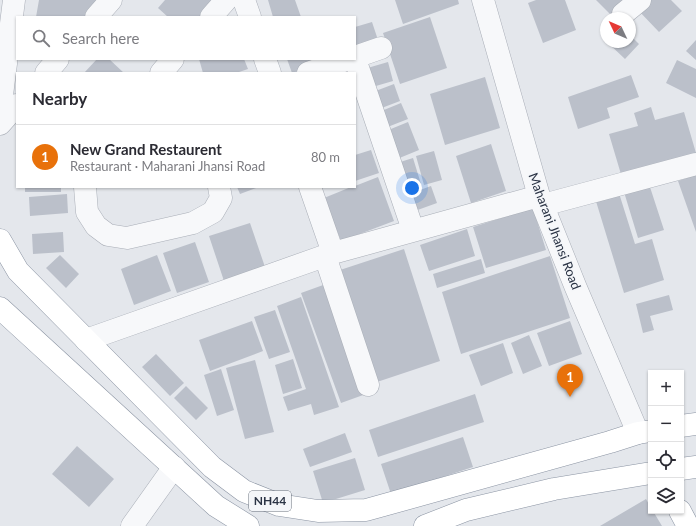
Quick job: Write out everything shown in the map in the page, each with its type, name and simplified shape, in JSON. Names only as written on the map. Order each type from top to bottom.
[{"type":"highway","name":"NH44","points":[[0,240],[18,271],[212,467],[244,491],[279,505],[318,511],[366,510],[644,432]]},
{"type":"highway","name":"NH44","points":[[0,308],[216,506],[248,526]]},
{"type":"highway","points":[[684,426],[696,424]]},
{"type":"highway","points":[[684,469],[696,467]]},
{"type":"highway","points":[[425,526],[466,510],[554,489],[648,473]]},
{"type":"highway","points":[[682,514],[688,526]]},
{"type":"street","points":[[0,111],[14,0]]},
{"type":"street","points":[[97,16],[111,0]]},
{"type":"street","points":[[212,16],[226,0]]},
{"type":"street","points":[[244,0],[250,16]]},
{"type":"street","name":"Maharani Jhansi Road","points":[[483,0],[541,200],[576,288],[644,432]]},
{"type":"street","points":[[625,12],[640,0]]},
{"type":"street","points":[[356,58],[381,48]]},
{"type":"street","points":[[47,72],[57,60]]},
{"type":"street","points":[[162,72],[172,60]]},
{"type":"street","points":[[176,60],[181,72]]},
{"type":"street","points":[[265,60],[270,72]]},
{"type":"street","points":[[311,72],[346,60]]},
{"type":"street","points":[[356,60],[413,230]]},
{"type":"street","points":[[0,124],[16,106]]},
{"type":"street","points":[[86,340],[329,254],[413,230],[696,164]]},
{"type":"street","points":[[85,188],[87,212],[96,226],[108,235],[127,238],[193,223],[213,212],[221,198],[219,188]]},
{"type":"street","points":[[310,188],[368,385]]},
{"type":"street","points":[[132,526],[174,467]]},
{"type":"building","points":[[39,0],[98,0],[85,16],[36,16]]},
{"type":"building","points":[[165,0],[217,0],[203,16],[167,16],[158,8]]},
{"type":"building","points":[[268,0],[295,0],[301,16],[273,16]]},
{"type":"building","points":[[395,0],[458,0],[459,4],[403,24]]},
{"type":"building","points":[[536,0],[565,0],[576,30],[543,43],[528,3]]},
{"type":"building","points":[[596,0],[630,0],[618,12],[608,12]]},
{"type":"building","points":[[646,0],[671,0],[682,11],[659,32],[637,9]]},
{"type":"building","points":[[430,17],[447,68],[400,84],[383,33]]},
{"type":"building","points":[[372,22],[379,43],[356,50],[356,27]]},
{"type":"building","points":[[696,40],[696,60],[686,51]]},
{"type":"building","points":[[613,48],[635,48],[625,59]]},
{"type":"building","points":[[96,60],[110,60],[123,72],[85,72]]},
{"type":"building","points":[[199,60],[244,60],[248,69],[239,72],[203,72]]},
{"type":"building","points":[[287,60],[316,60],[318,65],[292,72]]},
{"type":"building","points":[[677,60],[696,69],[696,98],[666,83]]},
{"type":"building","points":[[388,62],[393,81],[369,88],[364,69]]},
{"type":"building","points":[[631,75],[639,97],[607,108],[610,118],[578,129],[568,97]]},
{"type":"building","points":[[485,77],[500,128],[445,145],[430,94]]},
{"type":"building","points":[[394,84],[400,101],[379,109],[373,92]]},
{"type":"building","points":[[401,103],[408,119],[385,128],[379,112]]},
{"type":"building","points":[[651,107],[655,120],[684,112],[696,153],[696,159],[623,181],[609,134],[638,126],[634,113]]},
{"type":"building","points":[[408,122],[419,150],[397,159],[386,131]]},
{"type":"building","points":[[491,144],[506,191],[471,203],[456,156]]},
{"type":"building","points":[[371,150],[379,173],[356,181],[356,155]]},
{"type":"building","points":[[434,151],[442,180],[424,185],[416,156]]},
{"type":"building","points":[[413,158],[421,184],[405,189],[397,163]]},
{"type":"building","points":[[696,175],[696,232],[678,181]]},
{"type":"building","points":[[378,177],[394,221],[341,241],[324,198],[349,188],[356,188],[356,186]]},
{"type":"building","points":[[649,184],[664,230],[638,238],[624,192]]},
{"type":"building","points":[[431,186],[437,203],[412,212],[406,195]]},
{"type":"building","points":[[25,188],[61,188],[61,192],[25,192]]},
{"type":"building","points":[[237,188],[256,188],[240,194]]},
{"type":"building","points":[[618,190],[635,244],[652,239],[664,280],[624,293],[595,198]]},
{"type":"building","points":[[67,194],[68,213],[30,216],[29,197]]},
{"type":"building","points":[[533,208],[546,250],[486,268],[473,227]]},
{"type":"building","points":[[250,223],[265,267],[224,281],[209,236]]},
{"type":"building","points":[[467,229],[475,256],[429,271],[420,245]]},
{"type":"building","points":[[63,232],[64,252],[33,254],[32,234]]},
{"type":"building","points":[[195,242],[209,282],[177,293],[163,253]]},
{"type":"building","points":[[404,249],[440,361],[374,383],[337,271]]},
{"type":"building","points":[[60,255],[79,274],[66,288],[46,268]]},
{"type":"building","points":[[157,255],[171,291],[134,305],[121,269]]},
{"type":"building","points":[[550,256],[570,318],[461,354],[442,292]]},
{"type":"building","points":[[481,259],[485,273],[437,288],[433,274]]},
{"type":"building","points":[[326,284],[366,394],[341,403],[301,293]]},
{"type":"building","points":[[669,295],[673,310],[650,316],[654,330],[643,333],[636,304]]},
{"type":"building","points":[[301,297],[339,407],[314,415],[311,404],[288,411],[283,397],[306,389],[277,306]]},
{"type":"building","points":[[275,310],[290,352],[269,359],[254,317]]},
{"type":"building","points":[[252,321],[263,351],[210,371],[199,340]]},
{"type":"building","points":[[570,321],[582,354],[549,366],[537,333]]},
{"type":"building","points":[[529,335],[542,366],[523,374],[511,343]]},
{"type":"building","points":[[503,343],[513,373],[481,386],[469,355]]},
{"type":"building","points":[[156,354],[184,383],[170,396],[142,367]]},
{"type":"building","points":[[293,359],[302,388],[283,394],[275,365]]},
{"type":"building","points":[[255,360],[274,432],[245,439],[226,368]]},
{"type":"building","points":[[221,369],[234,410],[217,416],[204,375]]},
{"type":"building","points":[[186,386],[208,408],[196,420],[174,398]]},
{"type":"building","points":[[475,394],[484,422],[378,457],[369,430]]},
{"type":"building","points":[[345,433],[352,452],[310,467],[303,449]]},
{"type":"building","points":[[463,437],[473,467],[391,494],[381,464]]},
{"type":"building","points":[[77,446],[114,479],[89,507],[52,474]]},
{"type":"building","points":[[355,458],[365,490],[323,503],[313,471]]},
{"type":"building","points":[[646,499],[648,503],[648,514],[655,514],[662,526],[600,526]]},
{"type":"place","name":"New Grand Restaurent","points":[[570,397]]}]
